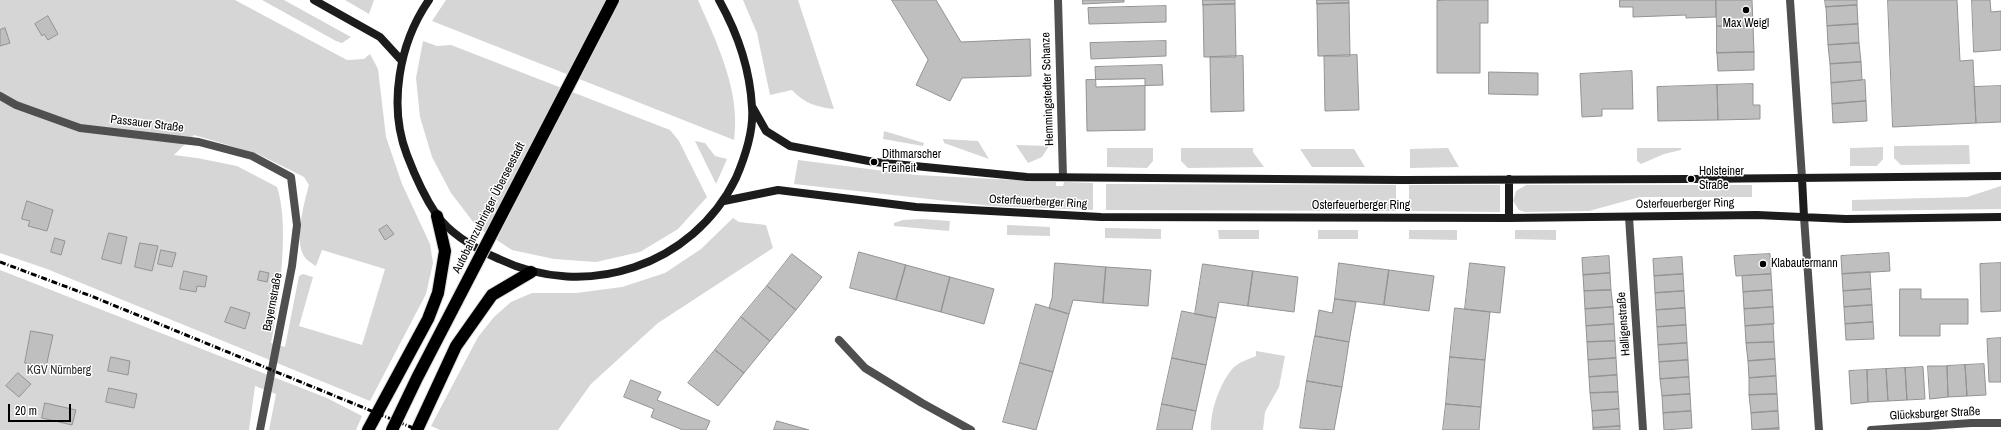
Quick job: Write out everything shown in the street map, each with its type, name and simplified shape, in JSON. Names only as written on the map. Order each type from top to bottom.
[{"type":"highway","name":"Autobahnzubringer Überseestadt","points":[[392,430],[424,364],[614,0]]},
{"type":"highway","points":[[368,430],[428,319],[438,293],[445,251],[437,216]]},
{"type":"highway","points":[[417,430],[456,346],[492,295],[531,272]]},
{"type":"main road","points":[[314,0],[380,37],[402,61]]},
{"type":"main road","points":[[429,0],[416,20],[402,61],[397,102],[403,144],[418,183],[437,216],[456,234],[482,252],[514,267],[531,272],[578,277],[612,274],[651,261],[687,239],[724,201],[747,152],[753,108],[746,68],[737,38],[720,0]]},
{"type":"main road","name":"Osterfeuerberger Ring","points":[[753,108],[766,132],[790,146],[874,162],[970,172],[1063,177],[1509,179],[2001,176]]},
{"type":"main road","points":[[1802,178],[1804,217]]},
{"type":"main road","points":[[1509,179],[1509,218]]},
{"type":"main road","name":"Osterfeuerberger Ring","points":[[724,201],[778,190],[916,207],[1100,217],[1509,218],[1757,215],[1870,219],[2001,217]]},
{"type":"street","name":"Hemmingstedter Schanze","points":[[1058,0],[1063,177]]},
{"type":"street","points":[[1790,0],[1802,178]]},
{"type":"street","name":"Passauer Straße","points":[[0,96],[16,106],[80,128],[199,142],[252,156],[291,177]]},
{"type":"street","name":"Bayernstraße","points":[[260,430],[292,266],[297,225],[291,177]]},
{"type":"street","name":"Halligenstraße","points":[[1629,217],[1643,430]]},
{"type":"street","points":[[1804,217],[1819,430]]},
{"type":"street","points":[[840,340],[866,368],[922,403],[971,430]]},
{"type":"street","name":"Glücksburger Straße","points":[[1871,430],[1971,423],[2001,423]]},
{"type":"green space","points":[[0,0],[235,0],[347,60],[364,59],[370,54],[378,69],[386,137],[402,184],[430,244],[433,263],[426,294],[370,401],[47,269],[0,253]],"holes":[[[194,135],[258,154],[304,177],[309,185],[300,231],[301,249],[306,259],[316,266],[322,250],[385,269],[362,345],[299,326],[313,277],[303,274],[299,276],[285,347],[271,343],[280,286],[283,242],[281,203],[277,187],[237,166],[174,155]]]},
{"type":"green space","points":[[262,0],[284,0],[351,37],[342,43],[336,41]]},
{"type":"green space","points":[[345,0],[374,0],[369,14]]},
{"type":"green space","points":[[446,0],[698,0],[720,51],[731,86],[735,122],[734,140],[432,21]]},
{"type":"green space","points":[[743,0],[798,0],[834,109],[811,104],[792,90],[770,95],[757,33]]},
{"type":"green space","points":[[423,41],[437,46],[451,45],[670,130],[679,141],[707,197],[678,229],[640,252],[596,262],[554,259],[512,250],[477,227],[451,193],[432,157],[420,117],[416,78]]},
{"type":"green space","points":[[884,131],[924,143],[923,146],[883,139]]},
{"type":"green space","points":[[943,139],[978,141],[989,159],[944,143]]},
{"type":"green space","points":[[695,141],[705,143],[715,156],[727,159],[716,184]]},
{"type":"green space","points":[[1016,145],[1049,146],[1042,157],[1028,163]]},
{"type":"green space","points":[[1969,145],[1970,164],[1901,165],[1894,158],[1894,146]]},
{"type":"green space","points":[[1883,147],[1883,159],[1877,166],[1850,166],[1850,148]]},
{"type":"green space","points":[[1107,148],[1153,148],[1153,161],[1147,168],[1107,167]]},
{"type":"green space","points":[[1181,148],[1253,148],[1253,152],[1264,167],[1188,168],[1181,161]]},
{"type":"green space","points":[[1448,148],[1459,167],[1410,168],[1410,149]]},
{"type":"green space","points":[[1637,148],[1681,148],[1681,150],[1664,154],[1641,164],[1637,161]]},
{"type":"green space","points":[[1300,149],[1354,149],[1365,167],[1312,167]]},
{"type":"green space","points":[[798,160],[916,175],[1056,182],[1056,186],[1063,186],[1064,182],[1093,183],[1093,210],[992,206],[794,184]]},
{"type":"green space","points":[[1106,184],[1396,185],[1396,211],[1106,210]]},
{"type":"green space","points":[[1409,185],[1500,185],[1500,212],[1409,211]]},
{"type":"green space","points":[[1526,185],[1752,185],[1752,197],[1640,197],[1589,211],[1525,212],[1519,210],[1513,201],[1516,191]]},
{"type":"green space","points":[[2001,186],[2001,209],[1852,211],[1852,200],[1967,197]]},
{"type":"green space","points":[[733,218],[739,222],[766,225],[773,248],[658,323],[591,384],[558,430],[440,430],[431,426],[478,337],[494,317],[511,302],[532,293],[576,293],[622,287],[665,273],[701,249]]},
{"type":"green space","points":[[922,219],[950,221],[949,231],[894,226],[894,223],[903,220]]},
{"type":"green space","points":[[1007,225],[1050,227],[1050,236],[1007,235]]},
{"type":"green space","points":[[1105,228],[1161,229],[1161,239],[1105,238]]},
{"type":"green space","points":[[1218,230],[1259,230],[1259,239],[1219,239]]},
{"type":"green space","points":[[1318,230],[1358,230],[1358,239],[1318,239]]},
{"type":"green space","points":[[1409,230],[1457,230],[1457,240],[1409,239]]},
{"type":"green space","points":[[1515,230],[1556,230],[1556,240],[1515,239]]},
{"type":"green space","name":"KGV Nürnberg","points":[[0,270],[327,398],[362,416],[356,430],[269,430],[276,394],[255,386],[249,430],[0,430]]},
{"type":"green space","points":[[1256,351],[1285,356],[1279,387],[1265,412],[1263,430],[1211,430],[1214,406],[1224,381],[1235,366],[1256,356]]},
{"type":"building","points":[[892,0],[936,0],[961,42],[1030,39],[1031,76],[962,78],[950,101],[916,85],[928,60]]},
{"type":"building","points":[[1083,0],[1124,0],[1124,2],[1083,4]]},
{"type":"building","points":[[1203,0],[1235,0],[1235,4],[1203,5]]},
{"type":"building","points":[[1317,0],[1349,0],[1349,3],[1317,4]]},
{"type":"building","points":[[1488,0],[1488,23],[1480,23],[1480,73],[1437,73],[1437,1]]},
{"type":"building","points":[[1620,0],[1716,0],[1716,17],[1686,18],[1686,15],[1633,17],[1633,7],[1620,7]]},
{"type":"building","points":[[1716,0],[1752,0],[1753,26],[1717,26]]},
{"type":"building","points":[[1825,0],[1857,0],[1857,5],[1826,7]]},
{"type":"building","points":[[1888,0],[1957,0],[1960,61],[1973,60],[1976,123],[1893,127]]},
{"type":"building","points":[[1972,0],[1990,0],[1991,12],[2001,11],[2001,50],[1974,52]]},
{"type":"building","points":[[1349,3],[1350,56],[1318,56],[1317,4]]},
{"type":"building","points":[[1235,4],[1236,57],[1204,57],[1203,5]]},
{"type":"building","points":[[1857,5],[1858,24],[1827,26],[1826,7]]},
{"type":"building","points":[[1166,6],[1166,22],[1089,24],[1088,8]]},
{"type":"building","points":[[48,16],[58,34],[48,40],[44,34],[42,36],[35,24]]},
{"type":"building","points":[[1858,24],[1859,43],[1828,45],[1827,26]]},
{"type":"building","points":[[1717,26],[1753,26],[1754,52],[1717,53]]},
{"type":"building","points":[[5,28],[10,43],[0,46],[0,30]]},
{"type":"building","points":[[1166,41],[1166,56],[1091,59],[1090,43]]},
{"type":"building","points":[[1859,43],[1861,62],[1830,64],[1828,45]]},
{"type":"building","points":[[1754,52],[1754,70],[1718,71],[1717,53]]},
{"type":"building","points":[[1357,55],[1359,110],[1325,111],[1324,56]]},
{"type":"building","points":[[1243,56],[1244,111],[1211,112],[1210,57]]},
{"type":"building","points":[[1861,62],[1862,80],[1831,83],[1830,64]]},
{"type":"building","points":[[1162,65],[1163,85],[1096,87],[1095,67]]},
{"type":"building","points":[[1632,71],[1633,109],[1602,109],[1602,116],[1582,117],[1580,74]]},
{"type":"building","points":[[1489,72],[1538,73],[1538,95],[1489,94]]},
{"type":"building","points":[[1145,79],[1145,130],[1087,131],[1086,80]]},
{"type":"building","points":[[1865,80],[1866,101],[1832,104],[1831,83]]},
{"type":"building","points":[[1753,84],[1753,105],[1760,105],[1760,119],[1718,120],[1717,85]]},
{"type":"building","points":[[1717,85],[1718,120],[1658,121],[1657,87]]},
{"type":"building","points":[[2001,86],[2001,122],[1976,123],[1974,87]]},
{"type":"building","points":[[1866,101],[1867,121],[1833,123],[1832,104]]},
{"type":"building","points":[[27,201],[53,210],[47,231],[28,226],[30,221],[22,219]]},
{"type":"building","points":[[387,225],[394,234],[385,240],[379,230]]},
{"type":"building","points":[[109,233],[127,237],[121,264],[102,259]]},
{"type":"building","points":[[55,238],[65,241],[61,255],[51,252]]},
{"type":"building","points":[[140,243],[158,246],[152,271],[135,267]]},
{"type":"building","points":[[161,250],[176,253],[172,267],[158,264]]},
{"type":"building","points":[[859,252],[906,265],[896,300],[850,288]]},
{"type":"building","points":[[1889,253],[1890,271],[1842,274],[1841,256]]},
{"type":"building","points":[[792,254],[822,277],[796,310],[767,286]]},
{"type":"building","points":[[1770,254],[1771,274],[1736,276],[1734,256]]},
{"type":"building","points":[[1609,256],[1610,273],[1583,275],[1582,258]]},
{"type":"building","points":[[1682,257],[1683,274],[1654,276],[1653,259]]},
{"type":"building","points":[[1055,263],[1106,267],[1103,303],[1073,300],[1069,314],[1049,308],[1052,298]]},
{"type":"building","points":[[1339,263],[1389,270],[1384,305],[1335,299]]},
{"type":"building","points":[[1470,263],[1505,267],[1500,313],[1465,309]]},
{"type":"building","points":[[2001,263],[2001,311],[1981,312],[1980,264]]},
{"type":"building","points":[[1203,264],[1253,271],[1248,306],[1219,302],[1216,318],[1195,314]]},
{"type":"building","points":[[906,265],[950,277],[941,312],[896,300]]},
{"type":"building","points":[[1106,267],[1151,270],[1148,306],[1103,303]]},
{"type":"building","points":[[1389,270],[1434,276],[1429,311],[1384,305]]},
{"type":"building","points":[[184,271],[207,276],[205,287],[197,286],[196,292],[180,289]]},
{"type":"building","points":[[260,271],[269,273],[267,282],[258,280]]},
{"type":"building","points":[[1253,271],[1298,277],[1294,312],[1248,306]]},
{"type":"building","points":[[1870,272],[1871,289],[1843,291],[1842,274]]},
{"type":"building","points":[[1610,273],[1611,290],[1584,291],[1583,275]]},
{"type":"building","points":[[1683,274],[1684,291],[1655,293],[1654,276]]},
{"type":"building","points":[[1771,274],[1772,290],[1743,292],[1742,276]]},
{"type":"building","points":[[950,277],[994,289],[984,324],[941,312]]},
{"type":"building","points":[[767,286],[796,310],[770,341],[741,317]]},
{"type":"building","points":[[1871,289],[1872,305],[1844,307],[1843,291]]},
{"type":"building","points":[[1900,289],[1921,289],[1921,299],[1968,299],[1968,324],[1940,324],[1940,336],[1900,336]]},
{"type":"building","points":[[1611,290],[1613,307],[1585,309],[1584,291]]},
{"type":"building","points":[[1772,290],[1773,307],[1744,309],[1743,292]]},
{"type":"building","points":[[1684,291],[1685,308],[1656,310],[1655,293]]},
{"type":"building","points":[[1335,299],[1356,302],[1349,342],[1315,336],[1319,310],[1332,313]]},
{"type":"building","points":[[1036,304],[1069,314],[1053,372],[1020,363]]},
{"type":"building","points":[[1872,305],[1873,322],[1845,324],[1844,307]]},
{"type":"building","points":[[231,307],[250,313],[245,329],[225,322]]},
{"type":"building","points":[[1613,307],[1614,324],[1586,326],[1585,309]]},
{"type":"building","points":[[1773,307],[1774,324],[1745,326],[1744,309]]},
{"type":"building","points":[[1455,308],[1490,312],[1485,360],[1450,357]]},
{"type":"building","points":[[1685,308],[1686,325],[1657,327],[1656,310]]},
{"type":"building","points":[[1182,311],[1216,318],[1206,365],[1172,358]]},
{"type":"building","points":[[741,317],[770,341],[744,373],[715,350]]},
{"type":"building","points":[[1873,322],[1874,339],[1846,340],[1845,324]]},
{"type":"building","points":[[1614,324],[1615,341],[1587,342],[1586,326]]},
{"type":"building","points":[[1773,324],[1774,342],[1746,343],[1745,326]]},
{"type":"building","points":[[1686,325],[1687,343],[1658,345],[1657,327]]},
{"type":"building","points":[[31,331],[53,335],[46,367],[25,363]]},
{"type":"building","points":[[1315,336],[1349,342],[1342,387],[1307,381]]},
{"type":"building","points":[[2001,338],[2001,382],[1989,382],[1987,339]]},
{"type":"building","points":[[1615,341],[1616,358],[1588,360],[1587,342]]},
{"type":"building","points":[[1774,342],[1775,359],[1748,361],[1746,343]]},
{"type":"building","points":[[1687,343],[1688,360],[1659,362],[1658,345]]},
{"type":"building","points":[[715,350],[744,373],[718,406],[688,383]]},
{"type":"building","points":[[111,357],[130,361],[128,375],[108,371]]},
{"type":"building","points":[[1450,357],[1485,360],[1481,407],[1446,404]]},
{"type":"building","points":[[1172,358],[1206,365],[1196,411],[1162,404]]},
{"type":"building","points":[[1616,358],[1617,375],[1589,377],[1588,360]]},
{"type":"building","points":[[1775,359],[1776,376],[1749,378],[1748,361]]},
{"type":"building","points":[[1688,360],[1689,377],[1660,379],[1659,362]]},
{"type":"building","points":[[1020,363],[1053,372],[1036,430],[1003,422]]},
{"type":"building","points":[[1984,364],[1986,395],[1967,396],[1965,365]]},
{"type":"building","points":[[1965,365],[1967,396],[1948,397],[1947,366]]},
{"type":"building","points":[[1928,366],[1947,366],[1948,397],[1930,399]]},
{"type":"building","points":[[1923,367],[1925,399],[1907,400],[1905,368]]},
{"type":"building","points":[[1905,368],[1907,400],[1888,401],[1886,369]]},
{"type":"building","points":[[1886,369],[1888,401],[1868,402],[1867,370]]},
{"type":"building","points":[[1867,370],[1868,402],[1851,404],[1849,371]]},
{"type":"building","points":[[18,373],[31,384],[19,397],[6,386]]},
{"type":"building","points":[[1617,375],[1618,392],[1590,393],[1589,377]]},
{"type":"building","points":[[1776,376],[1777,394],[1749,395],[1749,378]]},
{"type":"building","points":[[1689,377],[1690,394],[1662,396],[1660,379]]},
{"type":"building","points":[[631,380],[661,392],[657,400],[710,421],[706,430],[683,430],[651,417],[654,409],[624,397]]},
{"type":"building","points":[[1307,381],[1342,387],[1334,430],[1300,428]]},
{"type":"building","points":[[109,388],[137,394],[134,408],[106,402]]},
{"type":"building","points":[[1618,392],[1619,409],[1592,411],[1590,393]]},
{"type":"building","points":[[1690,394],[1691,411],[1663,413],[1662,396]]},
{"type":"building","points":[[1777,394],[1778,411],[1751,413],[1749,395]]},
{"type":"building","points":[[45,403],[76,410],[72,425],[42,418]]},
{"type":"building","points":[[1162,404],[1196,411],[1192,430],[1157,430]]},
{"type":"building","points":[[1446,404],[1481,407],[1479,430],[1443,430]]},
{"type":"building","points":[[1619,409],[1620,426],[1593,428],[1592,411]]},
{"type":"building","points":[[1691,411],[1692,428],[1664,430],[1663,413]]},
{"type":"building","points":[[1778,411],[1779,428],[1752,430],[1751,413]]},
{"type":"building","points":[[777,421],[809,430],[774,430]]},
{"type":"building","points":[[1620,426],[1620,430],[1593,430],[1593,428]]},
{"type":"building","points":[[1779,428],[1779,430],[1752,430]]},
{"type":"railway","points":[[0,262],[91,296],[418,430]]},
{"type":"place","name":"Max Weigl","points":[[1746,10]]},
{"type":"place","name":"Dithmarscher Freiheit","points":[[874,162]]},
{"type":"place","name":"Holsteiner Straße","points":[[1691,179]]},
{"type":"place","name":"Klabautermann","points":[[1763,264]]}]
